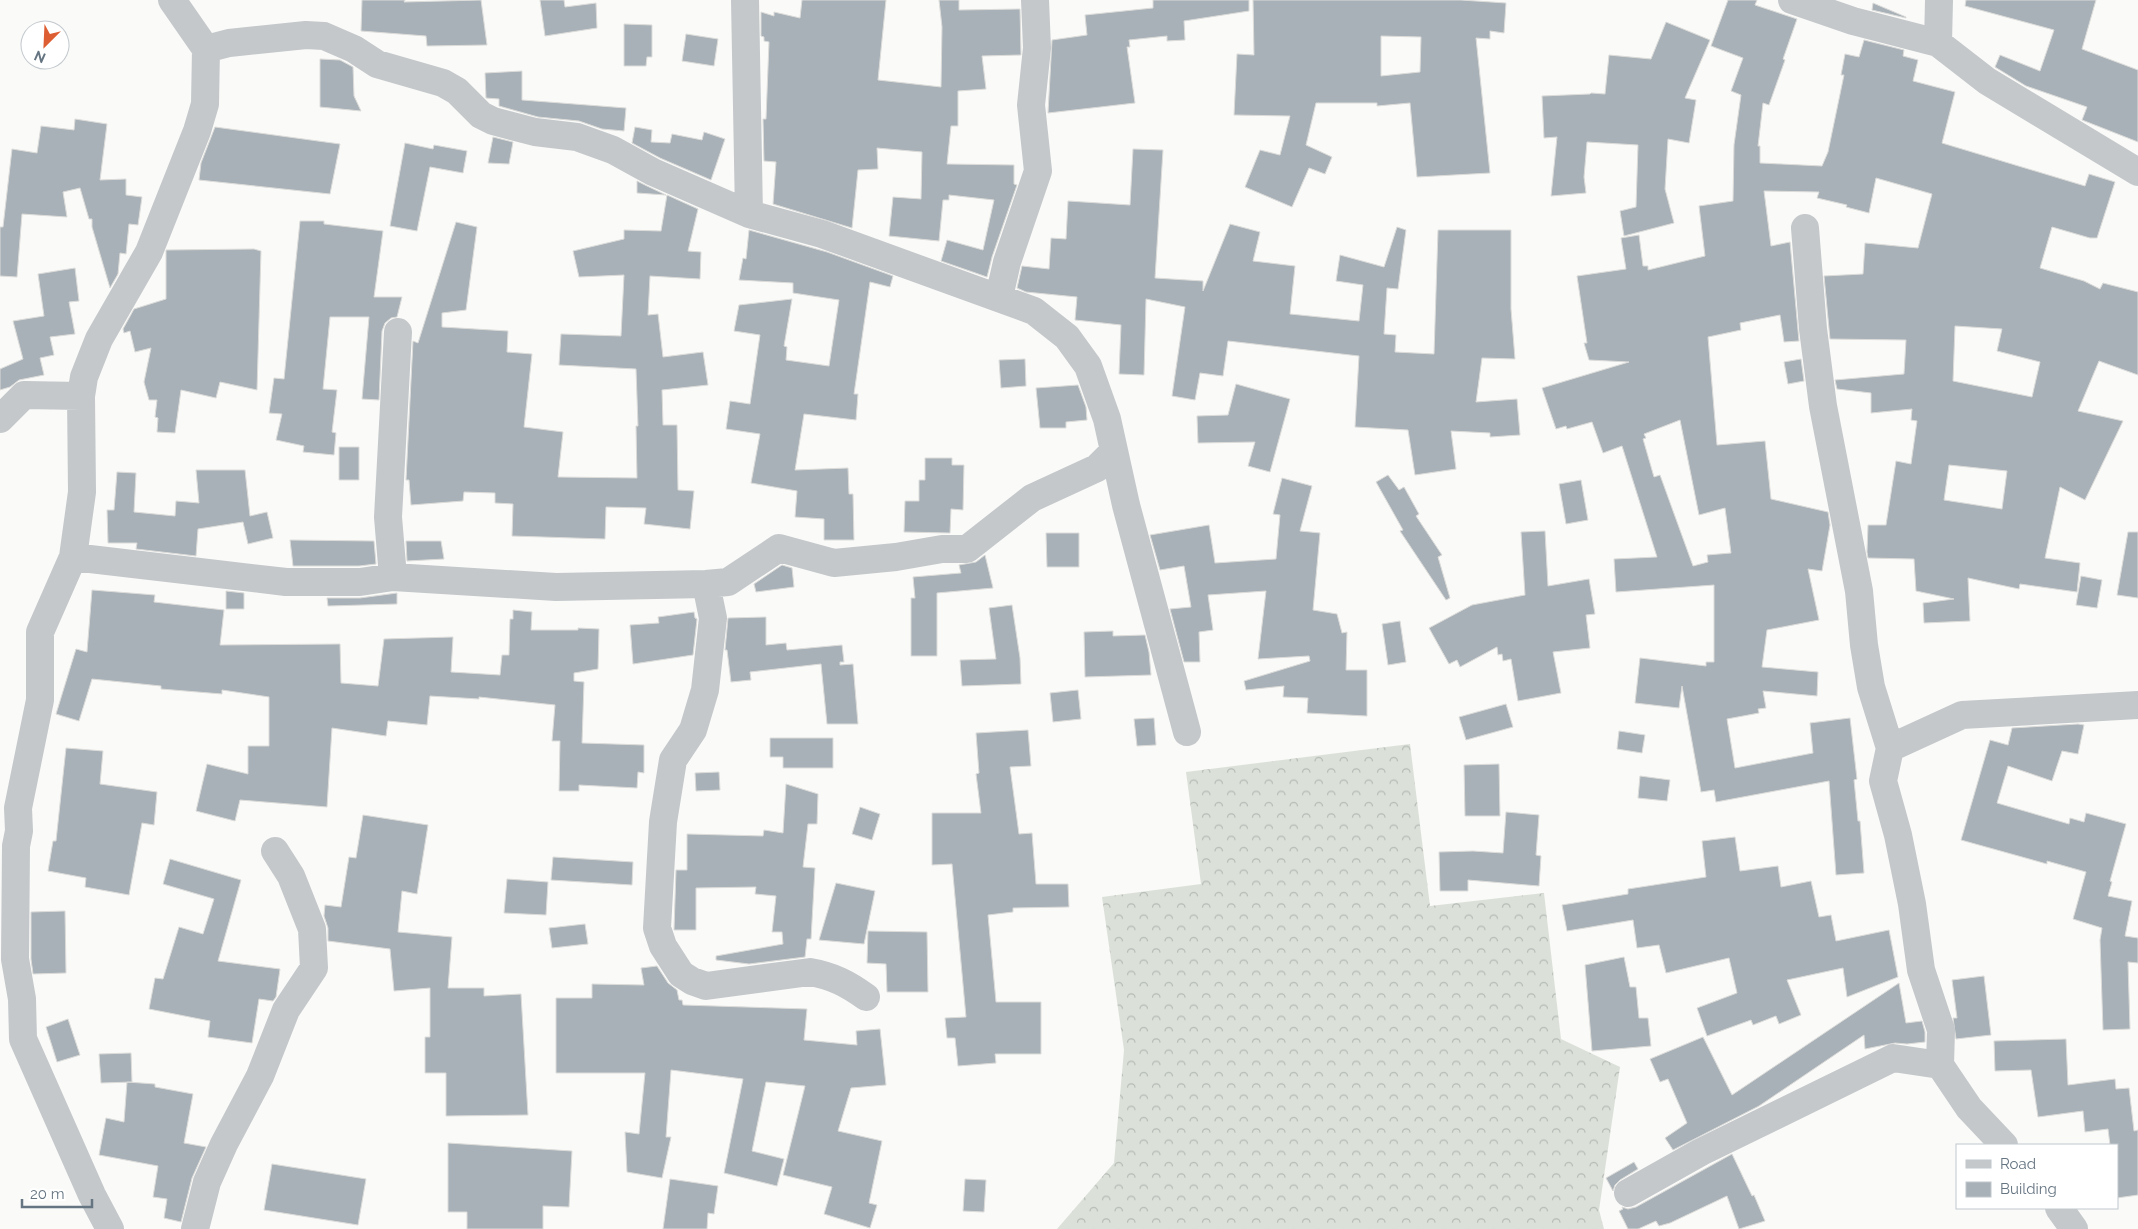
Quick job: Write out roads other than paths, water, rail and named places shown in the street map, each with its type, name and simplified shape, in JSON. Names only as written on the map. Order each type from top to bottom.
[{"type":"street","points":[[110,1229],[92,1195],[23,1039],[22,999],[15,959],[16,846],[19,830],[18,808],[40,700],[40,632],[73,557],[82,492],[81,396],[84,377],[99,339],[149,252],[197,131],[205,104],[206,49],[172,0]]},
{"type":"street","points":[[745,0],[749,214]]},
{"type":"street","points":[[999,297],[1007,262],[1038,171],[1031,105],[1037,48],[1035,0]]},
{"type":"street","points":[[1792,0],[1853,21],[1938,43],[1987,82],[2138,172]]},
{"type":"street","points":[[1938,0],[1938,43]]},
{"type":"street","points":[[206,49],[229,43],[306,35],[324,36],[354,49],[376,64],[443,83],[457,91],[481,115],[493,121],[536,132],[577,137],[613,150],[653,172],[749,214],[822,234],[1034,310],[1067,337],[1088,366],[1107,420],[1126,505],[1187,732]]},
{"type":"street","points":[[1805,228],[1813,329],[1824,406],[1859,592],[1864,645],[1871,687],[1890,748],[1883,781],[1898,835],[1910,896],[1921,970],[1941,1030],[1940,1065],[1969,1108],[2003,1144]]},
{"type":"street","points":[[393,577],[388,518],[398,332]]},
{"type":"street","points":[[0,419],[24,395],[81,396]]},
{"type":"street","points":[[73,557],[286,582],[360,582],[393,577],[556,587],[728,582],[779,548],[834,563],[896,557],[942,548],[967,549],[1032,498],[1097,468],[1114,451]]},
{"type":"street","points":[[706,584],[713,618],[705,690],[692,730],[673,760],[663,822],[657,928],[663,946],[681,974],[692,981],[706,986],[810,972],[827,975],[843,981],[866,997]]},
{"type":"street","points":[[1890,748],[1962,715],[2138,705]]},
{"type":"street","points":[[195,1229],[207,1182],[260,1076],[286,1010],[314,968],[312,929],[292,876],[275,851]]},
{"type":"street","points":[[1628,1193],[1701,1152],[1893,1058],[1940,1065]]},
{"type":"street","points":[[2060,1209],[2074,1229]]}]
